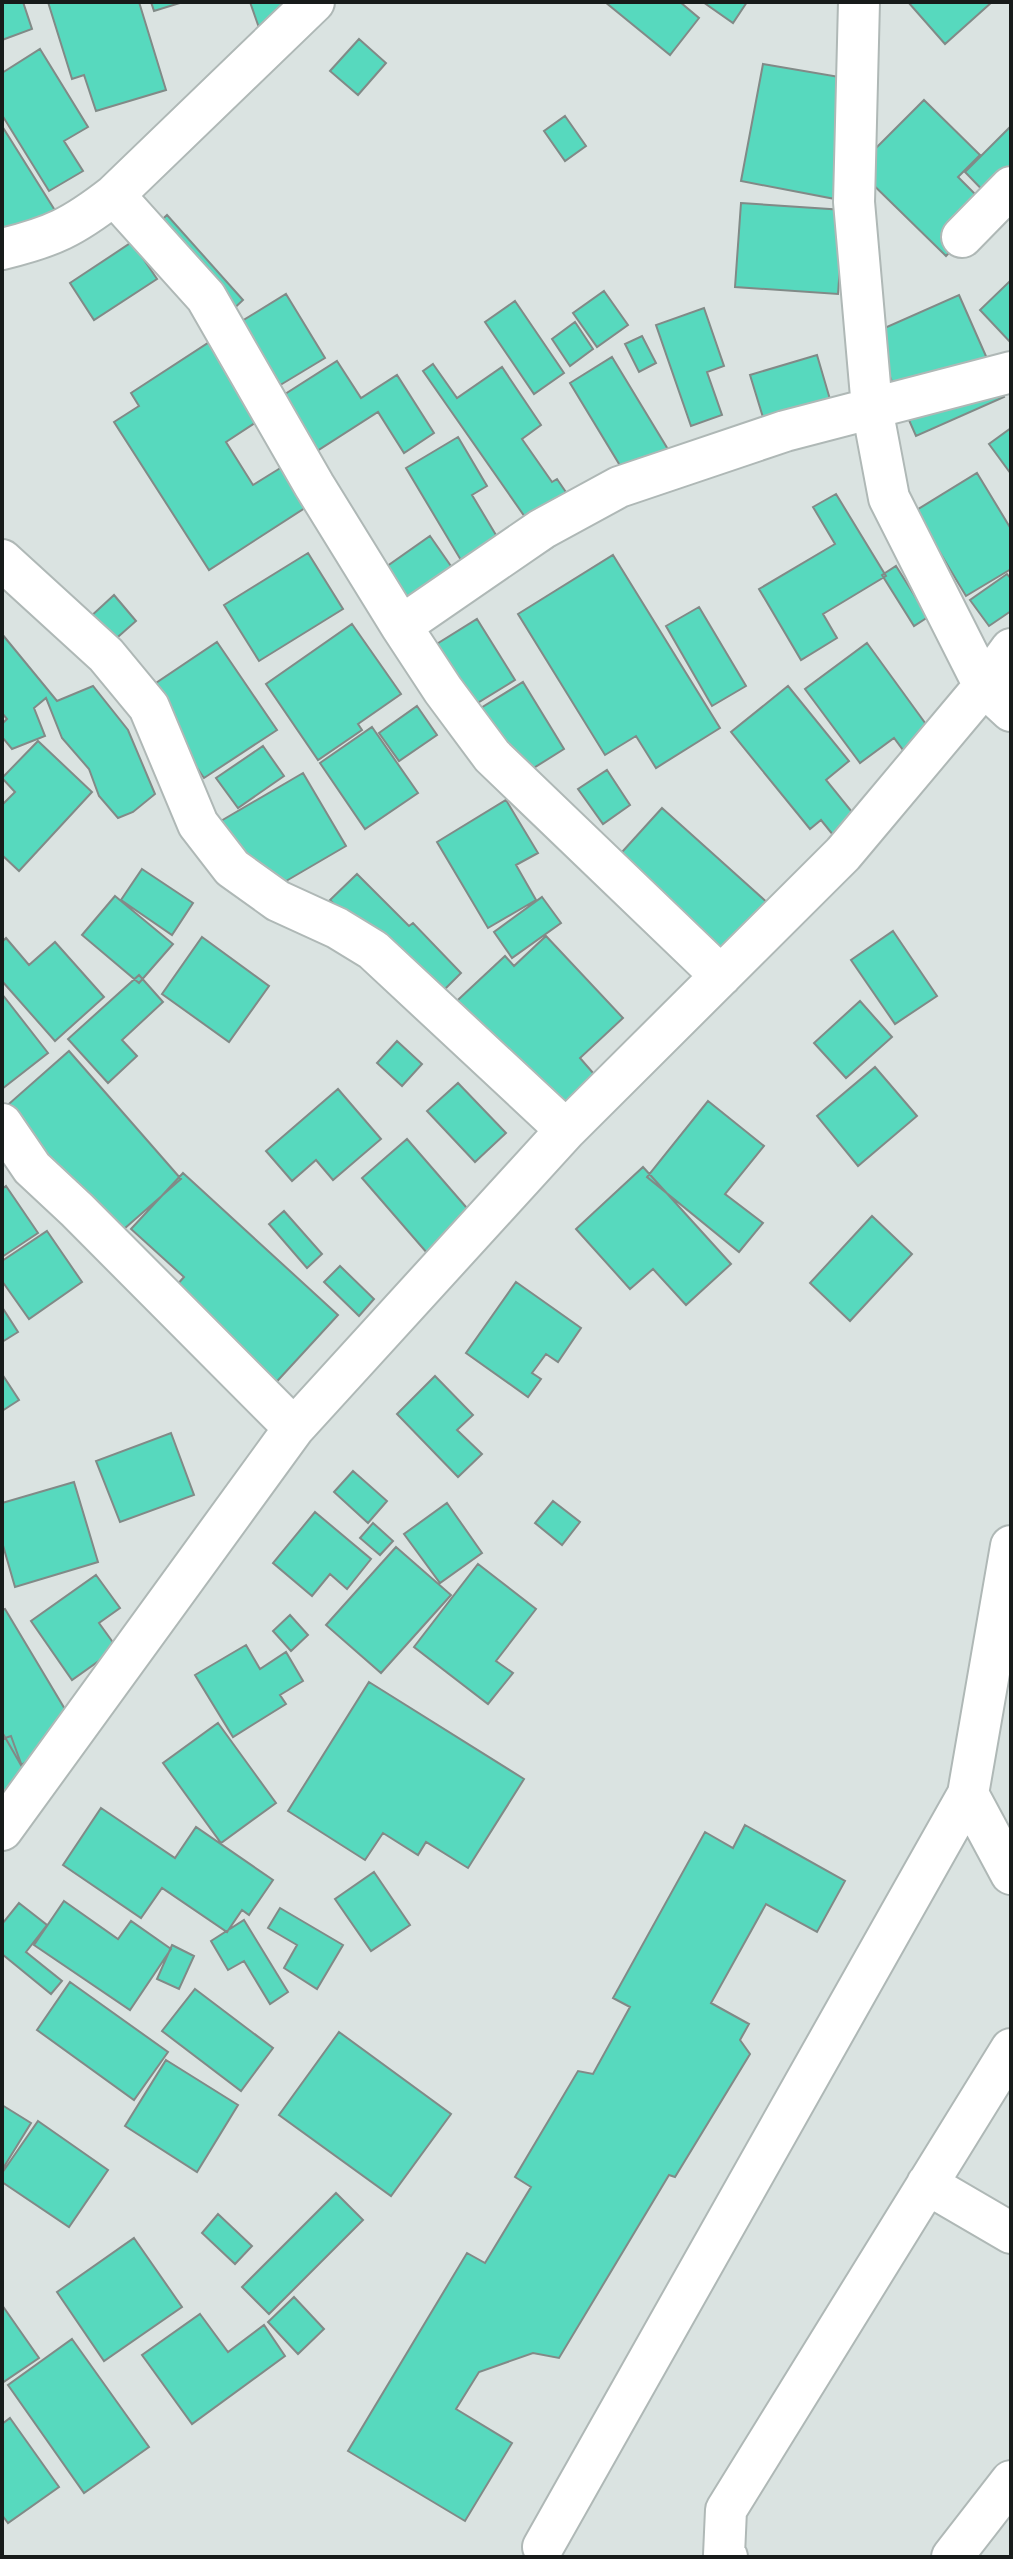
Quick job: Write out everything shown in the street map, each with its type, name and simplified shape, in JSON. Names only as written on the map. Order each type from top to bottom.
[{"type":"street","points":[[2,249],[44,239],[81,220],[114,195],[314,2]]},
{"type":"street","points":[[859,2],[854,202],[872,408],[889,498],[998,699]]},
{"type":"street","points":[[962,237],[1011,187]]},
{"type":"street","points":[[114,195],[206,297],[314,485],[401,626],[492,756],[721,976]]},
{"type":"street","points":[[401,626],[542,529],[619,487],[785,431],[1011,372]]},
{"type":"street","points":[[2,560],[106,655],[149,707],[198,824],[232,868],[278,901],[337,928],[373,950],[566,1130]]},
{"type":"street","points":[[2,1830],[294,1428],[566,1130],[998,699],[1011,649]]},
{"type":"street","points":[[2,1124],[32,1168],[294,1428]]},
{"type":"street","points":[[543,2547],[968,1794],[1011,1546]]},
{"type":"street","points":[[968,1794],[1011,1874]]},
{"type":"street","points":[[727,2557],[724,2555],[726,2510],[1011,2049]]},
{"type":"street","points":[[927,2184],[1011,2233]]},
{"type":"street","points":[[952,2557],[1011,2481]]},
{"type":"building","points":[[2,2],[23,2],[32,29],[2,40]]},
{"type":"building","points":[[48,2],[139,2],[166,90],[96,111],[84,75],[72,79]]},
{"type":"building","points":[[151,2],[183,2],[154,11]]},
{"type":"building","points":[[250,2],[294,2],[264,42]]},
{"type":"building","points":[[605,2],[680,2],[699,18],[670,55]]},
{"type":"building","points":[[703,2],[747,2],[733,23]]},
{"type":"building","points":[[908,2],[992,2],[945,44]]},
{"type":"building","points":[[359,39],[386,63],[358,95],[330,71]]},
{"type":"building","points":[[40,49],[88,127],[64,141],[83,171],[49,191],[2,115],[2,73]]},
{"type":"building","points":[[763,64],[857,80],[835,199],[741,181]]},
{"type":"building","points":[[924,100],[980,155],[958,177],[991,210],[946,256],[856,168]]},
{"type":"building","points":[[565,116],[586,146],[565,161],[544,131]]},
{"type":"building","points":[[2,126],[66,228],[2,269]]},
{"type":"building","points":[[1011,126],[1011,191],[997,205],[965,172]]},
{"type":"building","points":[[741,203],[844,210],[838,294],[735,287]]},
{"type":"building","points":[[167,215],[243,300],[226,316],[150,231]]},
{"type":"building","points":[[132,242],[157,279],[94,320],[70,283]]},
{"type":"building","points":[[1011,280],[1011,343],[980,310]]},
{"type":"building","points":[[604,291],[628,325],[597,347],[573,313]]},
{"type":"building","points":[[286,294],[325,358],[272,390],[232,327]]},
{"type":"building","points":[[959,295],[1004,397],[916,436],[871,334]]},
{"type":"building","points":[[515,301],[564,373],[534,394],[485,322]]},
{"type":"building","points":[[704,308],[724,366],[707,372],[722,415],[691,426],[656,325]]},
{"type":"building","points":[[575,322],[593,349],[570,366],[552,339]]},
{"type":"building","points":[[642,336],[656,363],[639,372],[625,344]]},
{"type":"building","points":[[211,341],[261,419],[226,442],[253,485],[282,467],[308,506],[209,570],[114,422],[139,406],[131,393]]},
{"type":"building","points":[[817,355],[839,430],[773,450],[750,375]]},
{"type":"building","points":[[612,357],[669,451],[627,477],[570,383]]},
{"type":"building","points":[[337,361],[361,398],[397,375],[434,433],[404,453],[378,412],[306,458],[271,403]]},
{"type":"building","points":[[433,364],[457,398],[502,367],[541,425],[522,439],[552,482],[557,479],[587,523],[548,550],[423,371]]},
{"type":"building","points":[[1011,428],[1011,474],[989,444]]},
{"type":"building","points":[[458,437],[487,486],[472,495],[517,570],[480,592],[406,468]]},
{"type":"building","points":[[977,473],[1011,529],[1011,569],[966,596],[915,511]]},
{"type":"building","points":[[836,494],[886,576],[823,614],[837,638],[801,660],[759,589],[835,544],[813,507]]},
{"type":"building","points":[[430,536],[469,592],[422,625],[383,569]]},
{"type":"building","points":[[308,553],[343,609],[259,661],[224,605]]},
{"type":"building","points":[[613,555],[720,728],[656,768],[636,736],[605,755],[518,614]]},
{"type":"building","points":[[896,566],[928,617],[914,626],[882,575]]},
{"type":"building","points":[[1007,574],[1011,579],[1011,611],[989,626],[970,600]]},
{"type":"building","points":[[114,595],[136,621],[111,643],[89,618]]},
{"type":"building","points":[[699,607],[746,686],[712,706],[666,626]]},
{"type":"building","points":[[477,619],[515,680],[448,721],[411,660]]},
{"type":"building","points":[[352,624],[401,694],[358,724],[362,730],[318,760],[266,684]]},
{"type":"building","points":[[2,634],[57,701],[93,686],[128,730],[155,794],[133,812],[118,818],[99,796],[89,769],[62,738],[46,698],[34,708],[45,736],[12,749],[2,737],[2,724],[7,719],[2,713]]},
{"type":"building","points":[[217,642],[277,730],[204,778],[144,691]]},
{"type":"building","points":[[867,643],[936,738],[909,758],[894,738],[860,763],[805,689]]},
{"type":"building","points":[[523,682],[564,749],[505,786],[463,719]]},
{"type":"building","points":[[788,686],[849,761],[826,780],[861,823],[838,841],[821,820],[810,829],[731,732]]},
{"type":"building","points":[[417,706],[437,735],[399,761],[379,733]]},
{"type":"building","points":[[372,727],[418,793],[365,829],[320,763]]},
{"type":"building","points":[[38,741],[92,792],[19,871],[2,855],[2,805],[15,792],[2,778]]},
{"type":"building","points":[[263,746],[284,776],[238,808],[216,778]]},
{"type":"building","points":[[607,770],[630,805],[603,824],[578,789]]},
{"type":"building","points":[[303,773],[346,846],[257,898],[214,825]]},
{"type":"building","points":[[506,800],[538,853],[516,865],[536,900],[488,928],[437,842]]},
{"type":"building","points":[[662,808],[780,914],[721,980],[603,873]]},
{"type":"building","points":[[142,869],[193,903],[172,935],[121,900]]},
{"type":"building","points":[[357,874],[409,926],[413,923],[461,973],[431,1003],[330,900]]},
{"type":"building","points":[[115,896],[173,944],[139,983],[82,935]]},
{"type":"building","points":[[542,897],[561,923],[512,958],[494,932]]},
{"type":"building","points":[[893,931],[937,996],[895,1024],[851,960]]},
{"type":"building","points":[[546,936],[623,1018],[580,1058],[600,1081],[553,1125],[446,1011],[505,956],[514,966]]},
{"type":"building","points":[[202,937],[269,986],[229,1042],[162,994]]},
{"type":"building","points":[[6,938],[29,965],[55,942],[104,997],[55,1041],[2,981],[2,942]]},
{"type":"building","points":[[139,975],[163,1002],[122,1040],[137,1056],[108,1083],[68,1039]]},
{"type":"building","points":[[2,994],[48,1053],[2,1089]]},
{"type":"building","points":[[860,1001],[892,1037],[846,1078],[814,1043]]},
{"type":"building","points":[[397,1041],[422,1064],[402,1086],[377,1063]]},
{"type":"building","points":[[69,1051],[181,1179],[108,1243],[2,1110]]},
{"type":"building","points":[[875,1067],[917,1116],[858,1166],[817,1116]]},
{"type":"building","points":[[458,1083],[506,1133],[475,1162],[427,1111]]},
{"type":"building","points":[[338,1089],[381,1139],[333,1180],[316,1160],[292,1181],[266,1151]]},
{"type":"building","points":[[708,1101],[764,1146],[725,1194],[763,1223],[739,1252],[647,1177]]},
{"type":"building","points":[[407,1139],[479,1222],[434,1261],[362,1178]]},
{"type":"building","points":[[643,1167],[731,1264],[686,1305],[653,1269],[630,1289],[576,1229]]},
{"type":"building","points":[[183,1173],[338,1315],[269,1390],[167,1296],[184,1277],[131,1229]]},
{"type":"building","points":[[6,1186],[38,1233],[2,1257],[2,1189]]},
{"type":"building","points":[[284,1211],[322,1254],[307,1268],[269,1224]]},
{"type":"building","points":[[872,1216],[912,1254],[850,1321],[810,1283]]},
{"type":"building","points":[[47,1231],[82,1282],[29,1319],[2,1281],[2,1261]]},
{"type":"building","points":[[340,1266],[374,1299],[359,1316],[324,1282]]},
{"type":"building","points":[[516,1282],[581,1328],[558,1362],[546,1354],[532,1373],[541,1379],[528,1397],[466,1353]]},
{"type":"building","points":[[2,1307],[18,1332],[2,1342]]},
{"type":"building","points":[[2,1374],[19,1400],[2,1411]]},
{"type":"building","points":[[435,1376],[473,1415],[457,1430],[482,1454],[458,1477],[397,1414]]},
{"type":"building","points":[[171,1433],[194,1495],[120,1522],[96,1461]]},
{"type":"building","points":[[353,1471],[387,1501],[368,1523],[334,1492]]},
{"type":"building","points":[[74,1482],[98,1562],[15,1587],[2,1542],[2,1503]]},
{"type":"building","points":[[553,1501],[580,1522],[562,1545],[535,1523]]},
{"type":"building","points":[[447,1503],[482,1553],[440,1583],[404,1534]]},
{"type":"building","points":[[315,1512],[371,1559],[347,1589],[330,1574],[312,1596],[273,1563]]},
{"type":"building","points":[[373,1523],[393,1541],[380,1555],[360,1538]]},
{"type":"building","points":[[396,1547],[451,1595],[381,1673],[326,1625]]},
{"type":"building","points":[[478,1564],[536,1609],[496,1661],[513,1673],[488,1704],[414,1647]]},
{"type":"building","points":[[96,1575],[120,1608],[99,1623],[117,1648],[72,1680],[31,1621]]},
{"type":"building","points":[[5,1609],[78,1731],[21,1765],[2,1732],[2,1610]]},
{"type":"building","points":[[290,1615],[308,1635],[291,1651],[273,1631]]},
{"type":"building","points":[[246,1645],[260,1669],[286,1652],[303,1681],[280,1695],[286,1704],[233,1737],[195,1675]]},
{"type":"building","points":[[369,1682],[524,1779],[468,1868],[426,1842],[418,1855],[383,1833],[365,1860],[288,1811]]},
{"type":"building","points":[[218,1723],[276,1803],[221,1843],[163,1763]]},
{"type":"building","points":[[11,1736],[31,1791],[2,1801],[2,1739]]},
{"type":"building","points":[[101,1808],[175,1858],[196,1827],[273,1880],[249,1915],[242,1910],[227,1932],[162,1888],[141,1918],[63,1865]]},
{"type":"building","points":[[745,1825],[845,1881],[817,1932],[766,1904],[711,2003],[749,2024],[740,2040],[750,2054],[675,2177],[669,2175],[559,2358],[533,2353],[479,2372],[456,2409],[512,2443],[465,2521],[348,2451],[467,2253],[485,2263],[531,2187],[515,2177],[578,2071],[593,2074],[630,2007],[613,1998],[705,1832],[733,1848]]},
{"type":"building","points":[[374,1872],[410,1925],[371,1951],[335,1899]]},
{"type":"building","points":[[64,1901],[118,1939],[131,1921],[171,1949],[130,2010],[34,1945]]},
{"type":"building","points":[[19,1903],[47,1925],[26,1952],[62,1981],[51,1994],[2,1954],[2,1924]]},
{"type":"building","points":[[280,1908],[343,1945],[317,1989],[284,1968],[297,1945],[268,1928]]},
{"type":"building","points":[[244,1920],[288,1992],[270,2004],[244,1961],[228,1970],[211,1941]]},
{"type":"building","points":[[172,1945],[194,1956],[179,1989],[157,1979]]},
{"type":"building","points":[[70,1982],[168,2052],[134,2100],[37,2030]]},
{"type":"building","points":[[195,1989],[273,2048],[241,2091],[162,2031]]},
{"type":"building","points":[[339,2032],[451,2114],[391,2196],[279,2115]]},
{"type":"building","points":[[166,2060],[238,2105],[197,2172],[125,2126]]},
{"type":"building","points":[[2,2105],[31,2123],[2,2170]]},
{"type":"building","points":[[38,2121],[108,2170],[69,2227],[2,2182],[2,2173]]},
{"type":"building","points":[[336,2193],[363,2220],[269,2314],[242,2287]]},
{"type":"building","points":[[218,2214],[252,2246],[235,2264],[202,2233]]},
{"type":"building","points":[[134,2238],[182,2307],[104,2361],[57,2292]]},
{"type":"building","points":[[294,2297],[324,2329],[298,2354],[268,2322]]},
{"type":"building","points":[[2,2305],[39,2358],[2,2383]]},
{"type":"building","points":[[200,2314],[228,2352],[264,2325],[285,2356],[192,2424],[142,2355]]},
{"type":"building","points":[[72,2339],[149,2447],[84,2493],[8,2385]]},
{"type":"building","points":[[10,2418],[59,2487],[8,2523],[2,2515],[2,2424]]}]
